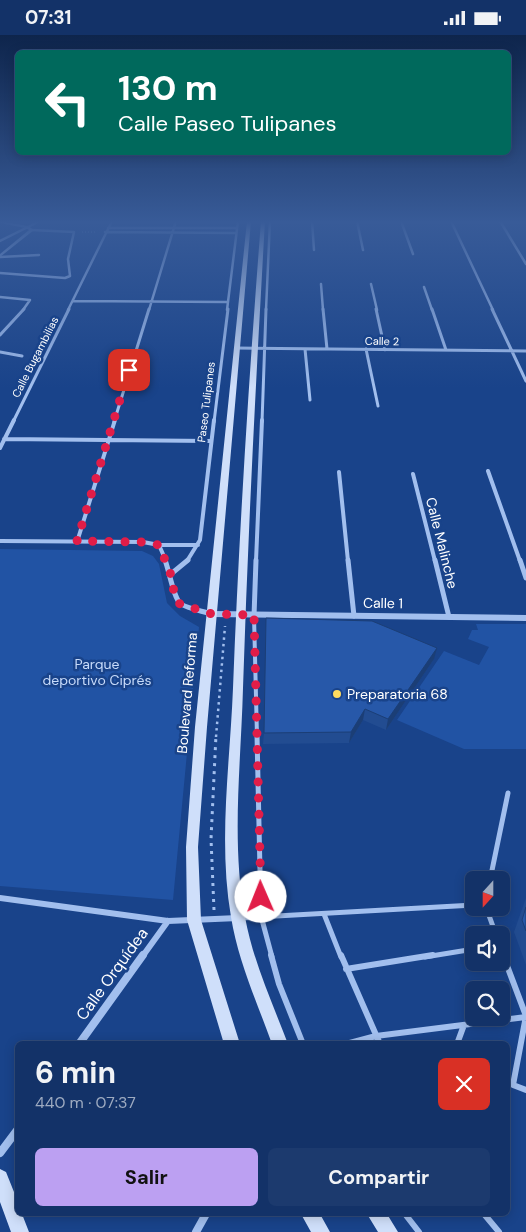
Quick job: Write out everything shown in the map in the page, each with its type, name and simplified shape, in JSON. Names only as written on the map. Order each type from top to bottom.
[{"type":"main road","name":"Boulevard Reforma","points":[[231,1041],[194,920],[192,847],[244,277]]},
{"type":"main road","points":[[261,277],[260,348],[240,615],[233,836],[234,883],[238,918],[250,959],[279,1041]]},
{"type":"main road","points":[[0,1177],[20,1232]]},
{"type":"main road","points":[[311,1216],[320,1232]]},
{"type":"main road","points":[[377,1216],[389,1232]]},
{"type":"street","name":"Calle Bugambilias","points":[[0,448],[84,277]]},
{"type":"street","points":[[77,541],[158,277]]},
{"type":"street","name":"Paseo Tulipanes","points":[[171,575],[188,562],[198,545],[231,277]]},
{"type":"street","points":[[254,615],[260,348],[266,277]]},
{"type":"street","points":[[477,277],[526,381]]},
{"type":"street","points":[[320,284],[327,349]]},
{"type":"street","points":[[371,285],[385,349]]},
{"type":"street","points":[[424,287],[446,350]]},
{"type":"street","points":[[0,297],[30,300],[0,335]]},
{"type":"street","points":[[73,301],[228,302]]},
{"type":"street","name":"Calle 2","points":[[237,348],[526,351]]},
{"type":"street","points":[[305,349],[310,400]]},
{"type":"street","points":[[366,349],[378,406]]},
{"type":"street","points":[[0,352],[22,356]]},
{"type":"street","points":[[4,439],[210,441]]},
{"type":"street","points":[[488,471],[526,578]]},
{"type":"street","points":[[338,472],[354,617]]},
{"type":"street","name":"Calle Malinche","points":[[413,474],[450,617]]},
{"type":"street","points":[[0,541],[143,542],[159,545],[198,545]]},
{"type":"street","points":[[159,545],[171,575],[175,598],[180,604],[212,614]]},
{"type":"street","name":"Calle 1","points":[[212,614],[526,618]]},
{"type":"street","points":[[0,898],[168,921],[238,918]]},
{"type":"street","name":"Calle Orquídea","points":[[81,1041],[168,921]]},
{"type":"street","points":[[0,1153],[15,1133]]},
{"type":"street","points":[[196,1232],[205,1216]]},
{"type":"lane","points":[[254,615],[261,916],[279,983],[302,1041]]},
{"type":"lane","points":[[492,871],[508,793]]},
{"type":"lane","points":[[238,918],[261,916],[298,917],[465,906]]},
{"type":"lane","points":[[324,914],[378,1041]]},
{"type":"lane","points":[[346,969],[465,950]]},
{"type":"lane","points":[[509,971],[526,1016],[510,1085],[526,1090]]},
{"type":"lane","points":[[359,1041],[526,1016]]},
{"type":"lane","points":[[458,1041],[464,1025]]},
{"type":"lane","points":[[407,1216],[419,1232]]},
{"type":"lane","points":[[486,1216],[499,1232]]},
{"type":"green space","name":"Parque deportivo Ciprés","points":[[0,549],[142,551],[153,556],[159,564],[167,603],[180,616],[199,627],[173,900],[0,886]]},
{"type":"green space","points":[[476,624],[526,624],[526,749],[464,749],[397,720],[444,651],[479,665],[489,647],[468,639],[472,630],[478,630]]},
{"type":"building","name":"Preparatoria 68","points":[[266,618],[372,621],[437,648],[388,719],[365,709],[351,732],[264,733]]},
{"type":"building","points":[[526,907],[526,931],[522,920]]},
{"type":"place","name":"Preparatoria 68","points":[[337,694]]},
{"type":"route","points":[[129,370],[77,541],[143,542],[159,545],[171,575],[175,598],[180,604],[212,614],[254,615],[261,897]]}]
